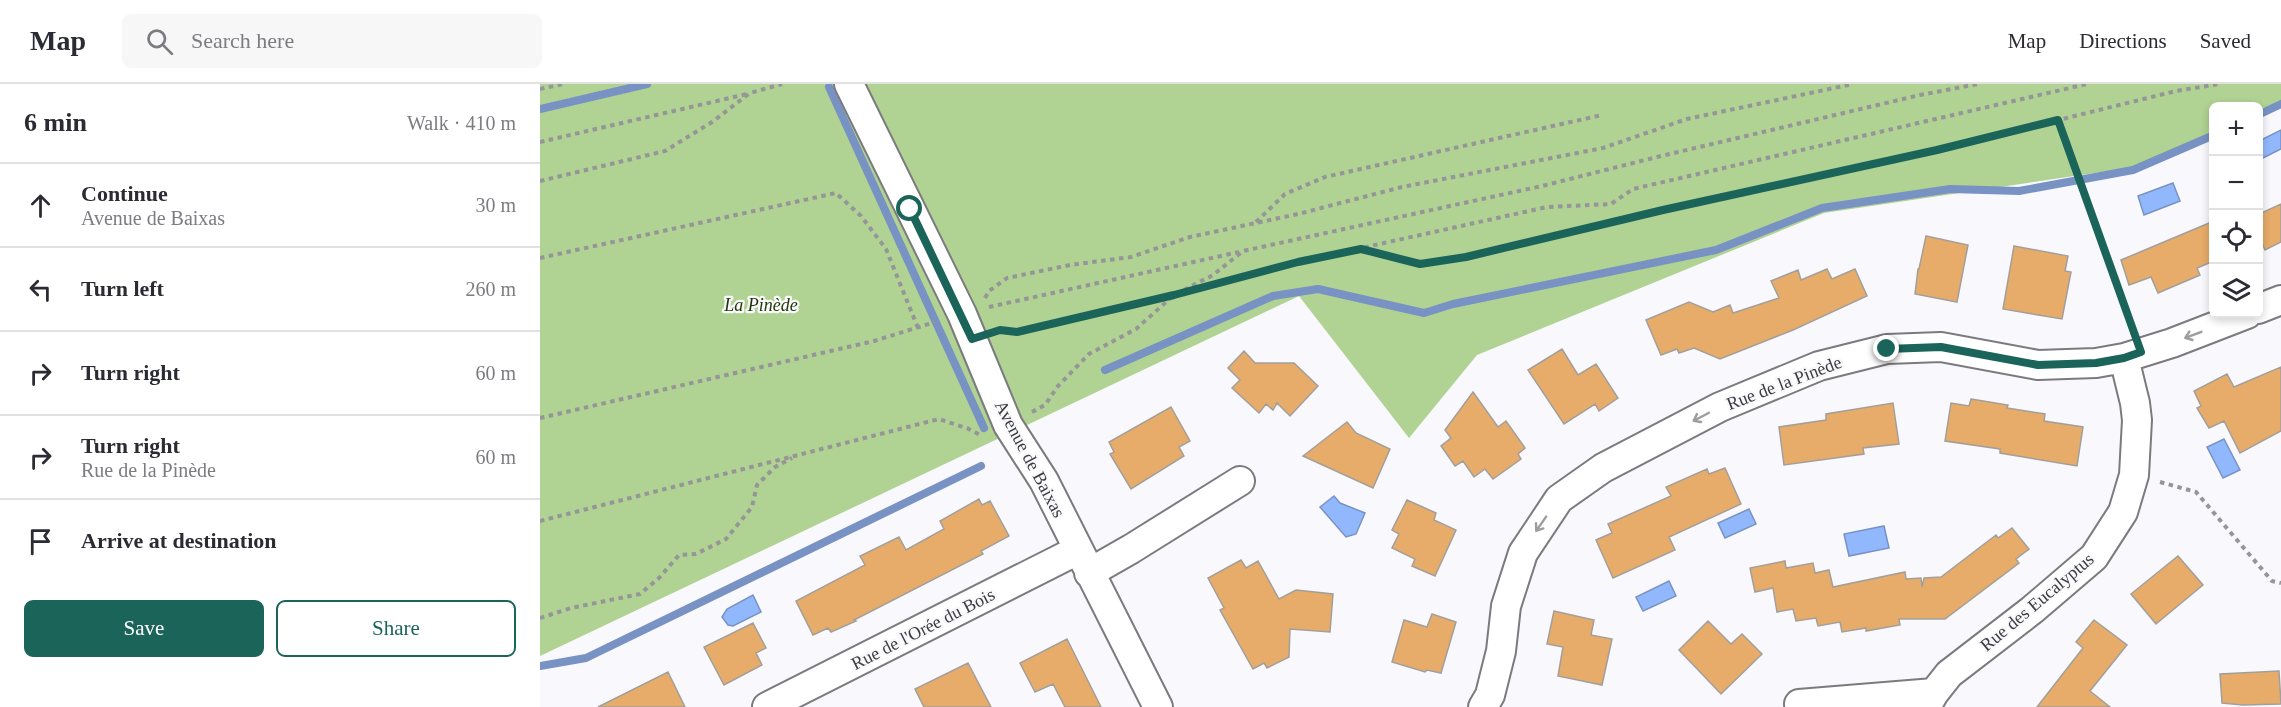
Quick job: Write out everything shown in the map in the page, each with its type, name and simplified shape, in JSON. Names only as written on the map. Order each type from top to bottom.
[{"type":"street","name":"Avenue de Baixas","points":[[849,84],[971,321],[998,434],[1044,481],[1158,707]]},
{"type":"street","points":[[2263,307],[2281,300]]},
{"type":"street","name":"Rue de la Pinède","points":[[1483,707],[1490,694],[1501,651],[1506,606],[1523,553],[1559,499],[1604,468],[1720,407],[1819,366],[1887,349],[1941,347],[2038,365],[2096,363],[2133,355],[2236,318]]},
{"type":"street","name":"Rue des Eucalyptus","points":[[1799,704],[1930,700],[1949,674],[2094,557],[2123,512],[2134,475],[2137,420],[2133,355]]},
{"type":"street","points":[[1083,562],[1131,549],[1240,481]]},
{"type":"street","name":"Rue de l'Orée du Bois","points":[[767,707],[1083,562]]},
{"type":"path","points":[[540,89],[563,84]]},
{"type":"path","points":[[540,142],[782,84]]},
{"type":"path","points":[[971,321],[989,291],[1007,278],[1070,265],[1131,257],[1190,237],[1402,187],[1603,148],[1687,119],[1853,84]]},
{"type":"path","points":[[540,418],[918,328],[971,321],[1243,251],[1542,186],[1680,151],[1978,84]]},
{"type":"path","points":[[971,321],[1000,330],[1017,332],[1174,295],[1298,262],[1547,207],[1611,204],[1633,189],[2087,84]]},
{"type":"path","points":[[1361,249],[1420,264],[1466,257],[1651,213],[1937,150],[2176,91],[2219,84]]},
{"type":"path","points":[[540,181],[665,151],[712,122],[750,93]]},
{"type":"path","points":[[1256,223],[1285,194],[1326,177],[1602,116]]},
{"type":"path","points":[[2058,120],[2085,198],[2133,355]]},
{"type":"path","points":[[540,258],[836,193],[861,216],[886,249],[918,328]]},
{"type":"path","points":[[540,520],[939,419],[983,436],[998,434],[1045,405],[1058,386],[1089,354],[1136,329],[1174,295],[1214,275],[1243,251]]},
{"type":"path","points":[[540,618],[571,608],[640,594],[659,578],[679,555],[696,554],[726,539],[752,507],[757,485],[775,467],[799,454]]},
{"type":"path","points":[[2134,475],[2196,492],[2272,581],[2281,583]]},
{"type":"green space","name":"La Pinède","points":[[540,84],[2281,84],[2281,105],[2263,113],[2263,102],[2209,102],[2209,138],[2148,165],[1824,213],[1477,355],[1409,438],[1299,296],[540,656]]},
{"type":"water","points":[[2281,130],[2281,149],[2263,158],[2263,139]]},
{"type":"water","points":[[2173,183],[2180,201],[2144,215],[2138,196]]},
{"type":"water","points":[[2224,439],[2240,470],[2223,478],[2207,447]]},
{"type":"water","points":[[1334,496],[1340,503],[1365,513],[1356,534],[1346,537],[1320,507]]},
{"type":"water","points":[[1749,509],[1756,524],[1725,538],[1718,523]]},
{"type":"water","points":[[1884,526],[1889,548],[1849,556],[1844,534]]},
{"type":"water","points":[[1669,581],[1676,596],[1643,611],[1636,597]]},
{"type":"water","points":[[753,595],[761,612],[733,626],[728,625],[722,617],[727,609]]},
{"type":"building","points":[[2281,204],[2281,242],[2265,250],[2263,245],[2263,212]]},
{"type":"building","points":[[2209,223],[2209,263],[2197,268],[2200,275],[2158,293],[2151,277],[2129,285],[2121,260]]},
{"type":"building","points":[[1926,236],[1968,245],[1957,302],[1915,294]]},
{"type":"building","points":[[2014,246],[2068,256],[2065,271],[2071,272],[2062,319],[2003,309]]},
{"type":"building","points":[[1827,269],[1832,279],[1855,269],[1867,296],[1793,330],[1720,359],[1694,348],[1679,353],[1677,349],[1661,355],[1646,320],[1689,302],[1713,312],[1730,305],[1733,313],[1779,298],[1771,281],[1798,270],[1801,280]]},
{"type":"building","points":[[1562,349],[1578,375],[1596,364],[1618,398],[1599,411],[1595,404],[1564,424],[1528,370]]},
{"type":"building","points":[[1244,351],[1255,363],[1294,363],[1318,386],[1290,416],[1277,403],[1273,410],[1266,404],[1259,413],[1232,388],[1240,380],[1228,368]]},
{"type":"building","points":[[2281,367],[2281,431],[2240,453],[2224,421],[2209,428],[2197,408],[2201,406],[2194,391],[2227,374],[2234,387]]},
{"type":"building","points":[[1473,392],[1498,427],[1506,421],[1525,448],[1518,454],[1521,459],[1493,479],[1485,469],[1474,477],[1463,461],[1455,466],[1441,446],[1451,438],[1445,430]]},
{"type":"building","points":[[1971,399],[2045,414],[2044,421],[2083,427],[2077,466],[2000,453],[2000,449],[1945,441],[1951,403],[1969,406]]},
{"type":"building","points":[[1893,403],[1899,444],[1863,448],[1864,454],[1784,465],[1779,427],[1826,420],[1826,414]]},
{"type":"building","points":[[1171,407],[1190,441],[1179,447],[1184,456],[1131,489],[1110,454],[1114,452],[1109,442]]},
{"type":"building","points":[[1347,422],[1356,433],[1390,449],[1373,488],[1303,456]]},
{"type":"building","points":[[1725,468],[1741,504],[1669,537],[1675,550],[1613,578],[1596,540],[1612,533],[1608,524],[1671,496],[1666,487],[1707,469],[1709,474]]},
{"type":"building","points":[[979,499],[982,505],[990,501],[1009,536],[981,551],[983,554],[854,620],[856,621],[831,632],[828,628],[813,635],[796,601],[865,565],[860,556],[899,537],[906,550],[944,529],[940,521]]},
{"type":"building","points":[[1407,500],[1436,513],[1434,520],[1456,530],[1435,576],[1412,566],[1415,559],[1392,548],[1399,534],[1392,530]]},
{"type":"building","points":[[2012,528],[2029,549],[2016,559],[2019,563],[1945,619],[1899,619],[1900,625],[1866,631],[1866,628],[1842,632],[1840,622],[1818,626],[1816,618],[1796,621],[1793,609],[1777,612],[1773,588],[1755,592],[1750,568],[1785,561],[1786,568],[1813,563],[1815,573],[1829,570],[1833,587],[1905,572],[1906,579],[1921,578],[1922,587],[1924,578],[1941,577],[1996,535],[1998,538]]},
{"type":"building","points":[[2178,556],[2203,585],[2156,624],[2131,594]]},
{"type":"building","points":[[1241,560],[1246,568],[1258,561],[1279,599],[1296,590],[1333,594],[1330,632],[1290,629],[1289,657],[1267,668],[1264,663],[1253,669],[1220,610],[1224,608],[1208,578]]},
{"type":"building","points":[[1554,611],[1594,620],[1591,635],[1612,639],[1602,685],[1558,676],[1563,647],[1547,644]]},
{"type":"building","points":[[1432,614],[1456,622],[1441,673],[1427,670],[1425,672],[1392,662],[1404,620],[1427,627]]},
{"type":"building","points":[[2094,620],[2127,645],[2090,691],[2110,707],[2037,707],[2083,648],[2076,642]]},
{"type":"building","points":[[1708,621],[1731,644],[1742,634],[1762,654],[1721,694],[1679,650]]},
{"type":"building","points":[[753,623],[766,648],[756,653],[762,665],[724,685],[704,647]]},
{"type":"building","points":[[1067,639],[1101,707],[1065,707],[1053,684],[1035,692],[1020,663]]},
{"type":"building","points":[[968,663],[991,707],[924,707],[915,689]]},
{"type":"building","points":[[2279,671],[2281,704],[2222,703],[2220,674]]},
{"type":"building","points":[[668,672],[685,707],[598,707]]},
{"type":"waterway","points":[[540,109],[647,84]]},
{"type":"waterway","points":[[829,87],[984,428]]},
{"type":"waterway","points":[[2263,113],[2281,104]]},
{"type":"waterway","points":[[1105,370],[1273,296],[1318,289],[1424,313],[1453,304],[1716,250],[1822,208],[1950,189],[2019,191],[2133,170],[2209,137]]},
{"type":"waterway","points":[[540,666],[586,658],[981,466]]},
{"type":"route","points":[[910,209],[972,339],[1000,330],[1017,332],[1174,295],[1298,262],[1361,249],[1420,264],[1466,257],[1663,210],[1937,150],[2058,120],[2141,352],[2096,363],[2038,365],[1941,347],[1887,349]]}]
